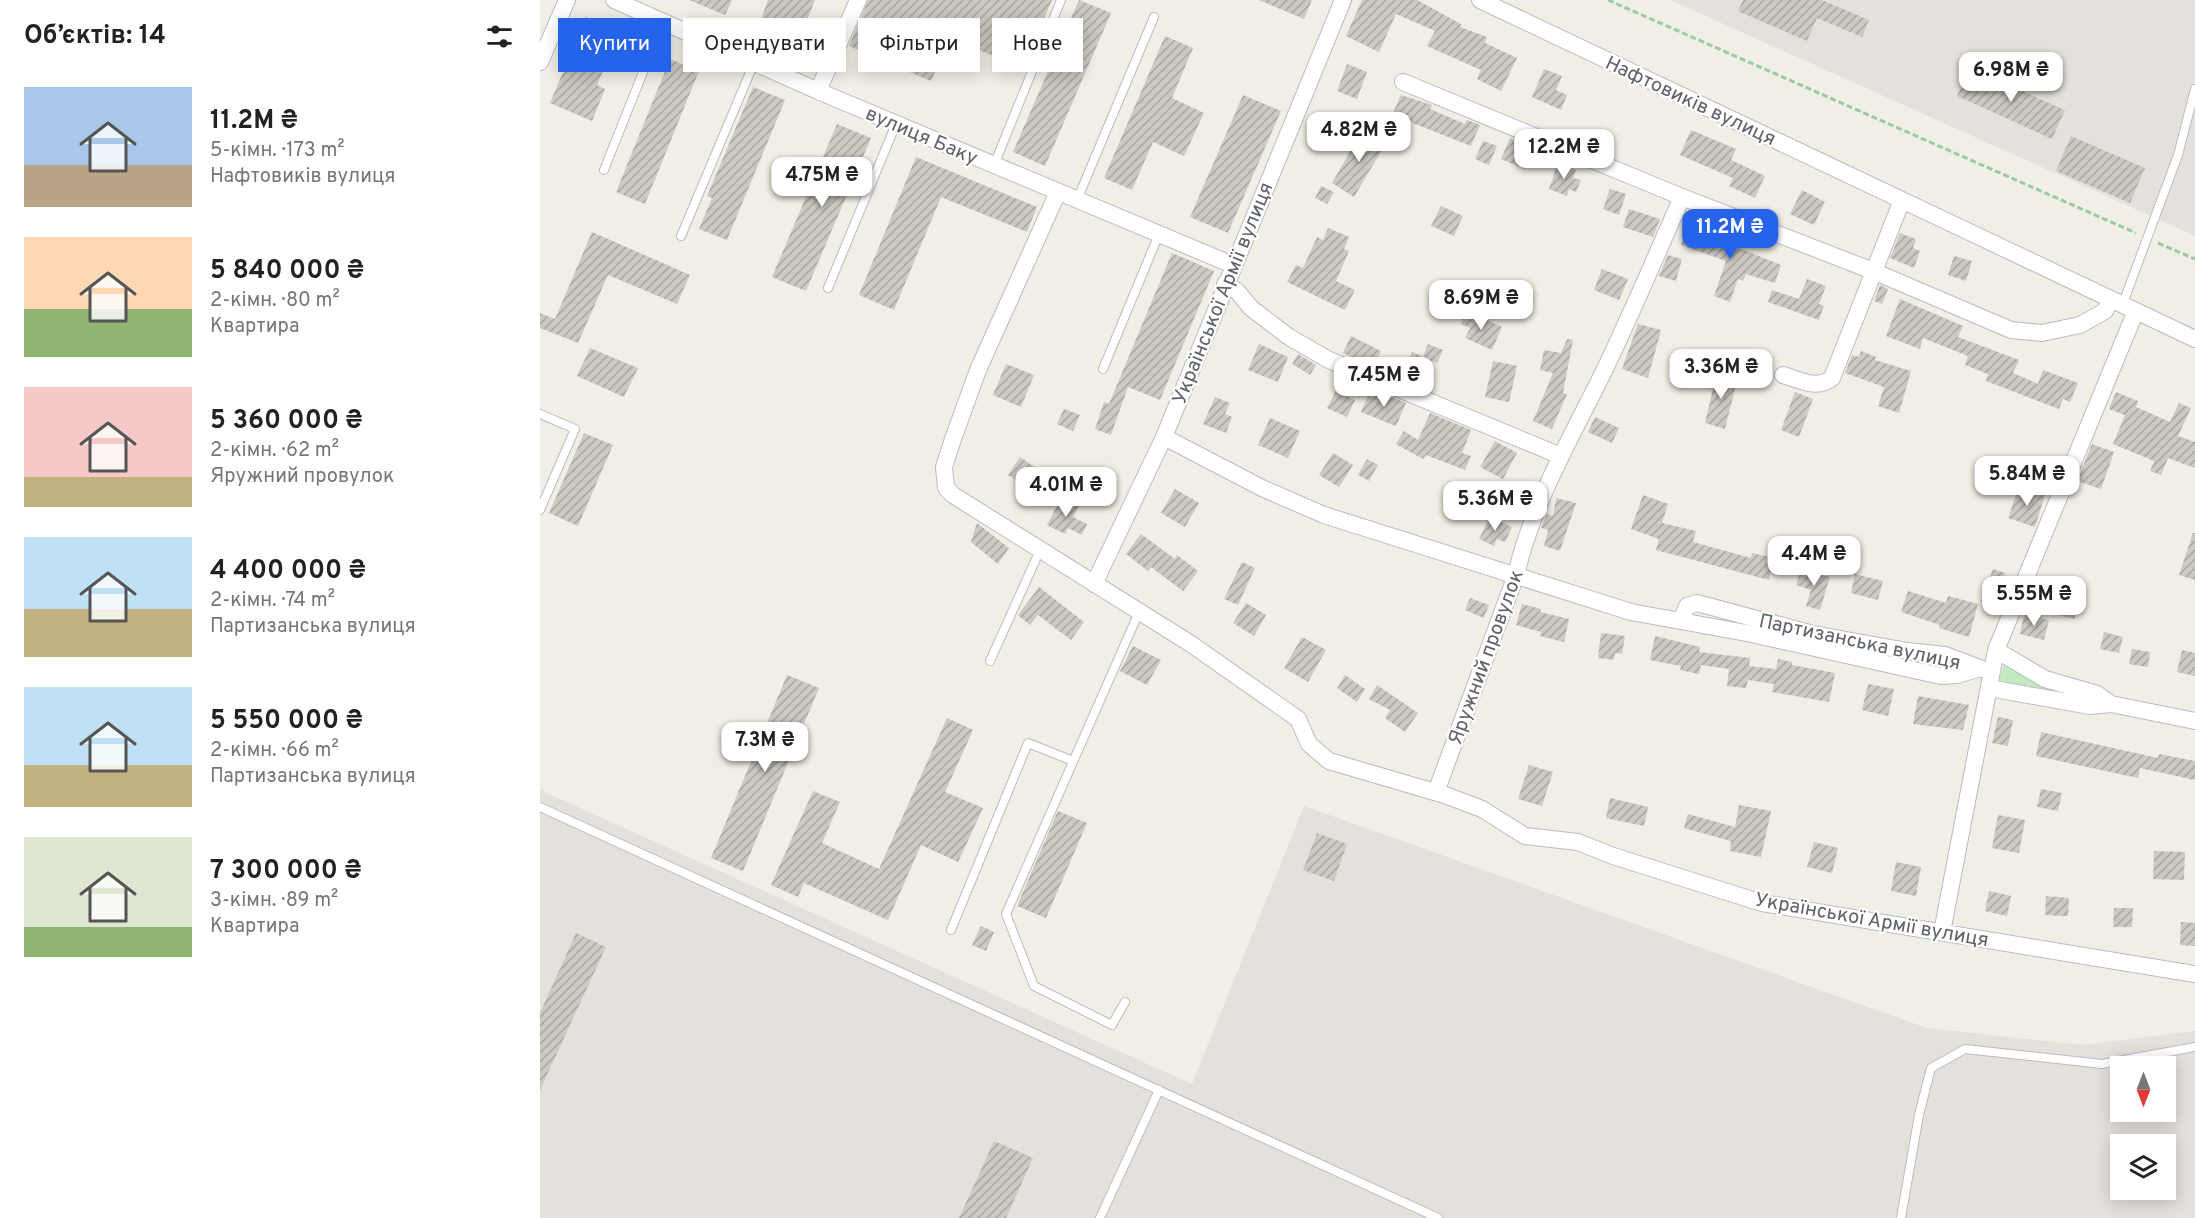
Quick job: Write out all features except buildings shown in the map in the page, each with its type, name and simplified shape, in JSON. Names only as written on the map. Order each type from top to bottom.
[{"type":"street","points":[[540,62],[567,0]]},
{"type":"street","name":"вулиця Баку","points":[[614,0],[654,18]]},
{"type":"street","points":[[818,92],[858,0]]},
{"type":"street","name":"Української Армії вулиця","points":[[1094,584],[1164,437],[1343,0]]},
{"type":"street","name":"Нафтовиків вулиця","points":[[1480,0],[2122,307],[2195,339]]},
{"type":"street","name":"вулиця Баку","points":[[774,72],[1233,265]]},
{"type":"street","points":[[1403,81],[1682,197],[1873,271],[2011,330],[2042,333],[2080,325],[2105,311],[2122,307]]},
{"type":"street","name":"Української Армії вулиця","points":[[1058,192],[978,370],[944,466],[946,488],[952,495],[1191,644],[1298,719],[1309,744],[1329,761],[1436,792],[1482,809],[1525,836],[1578,842],[1612,856],[1762,903],[2195,974]]},
{"type":"street","name":"Яружний провулок","points":[[1436,792],[1516,575],[1521,553],[1561,456],[1604,372],[1682,197]]},
{"type":"street","points":[[1783,375],[1815,385],[1824,384],[1832,378],[1902,200]]},
{"type":"street","points":[[1225,284],[1236,291],[1251,308],[1289,337],[1329,360],[1561,456]]},
{"type":"street","points":[[1942,932],[1989,688],[1985,669],[1996,650],[2122,307]]},
{"type":"street","name":"Партизанська вулиця","points":[[1164,437],[1262,488],[1324,515],[1631,612],[1681,621],[1687,606],[1697,603],[1813,634],[1907,651],[1945,655],[1985,669]]},
{"type":"street","points":[[1996,650],[2045,679],[2097,694],[2111,704]]},
{"type":"street","points":[[1989,688],[2090,706],[2111,704],[2195,721]]},
{"type":"lane","points":[[994,165],[1061,0]]},
{"type":"lane","points":[[1077,200],[1154,17]]},
{"type":"lane","points":[[604,170],[643,72]]},
{"type":"lane","points":[[681,236],[750,72]]},
{"type":"lane","points":[[2122,307],[2178,155],[2195,88]]},
{"type":"lane","points":[[828,288],[896,124]]},
{"type":"lane","points":[[1103,369],[1159,234]]},
{"type":"lane","points":[[540,414],[575,429],[540,510]]},
{"type":"lane","points":[[990,661],[1040,550]]},
{"type":"lane","points":[[1125,1002],[1112,1025],[1034,986],[1006,914],[1139,612]]},
{"type":"lane","points":[[951,930],[1028,743],[1073,761]]},
{"type":"lane","points":[[540,807],[1438,1218]]},
{"type":"lane","points":[[1901,1218],[1919,1115],[1931,1068],[1965,1049],[2102,1064],[2195,1047]]},
{"type":"lane","points":[[1100,1218],[1159,1090]]},
{"type":"path","points":[[1608,0],[2195,259]]},
{"type":"shaded area","points":[[1670,0],[2195,0],[2195,236]]},
{"type":"shaded area","points":[[540,790],[1192,1084],[1304,806],[1927,1028],[2082,1045],[2195,1031],[2195,1218],[540,1218]]},
{"type":"green space","points":[[2006,659],[2098,700],[1998,683]]}]
